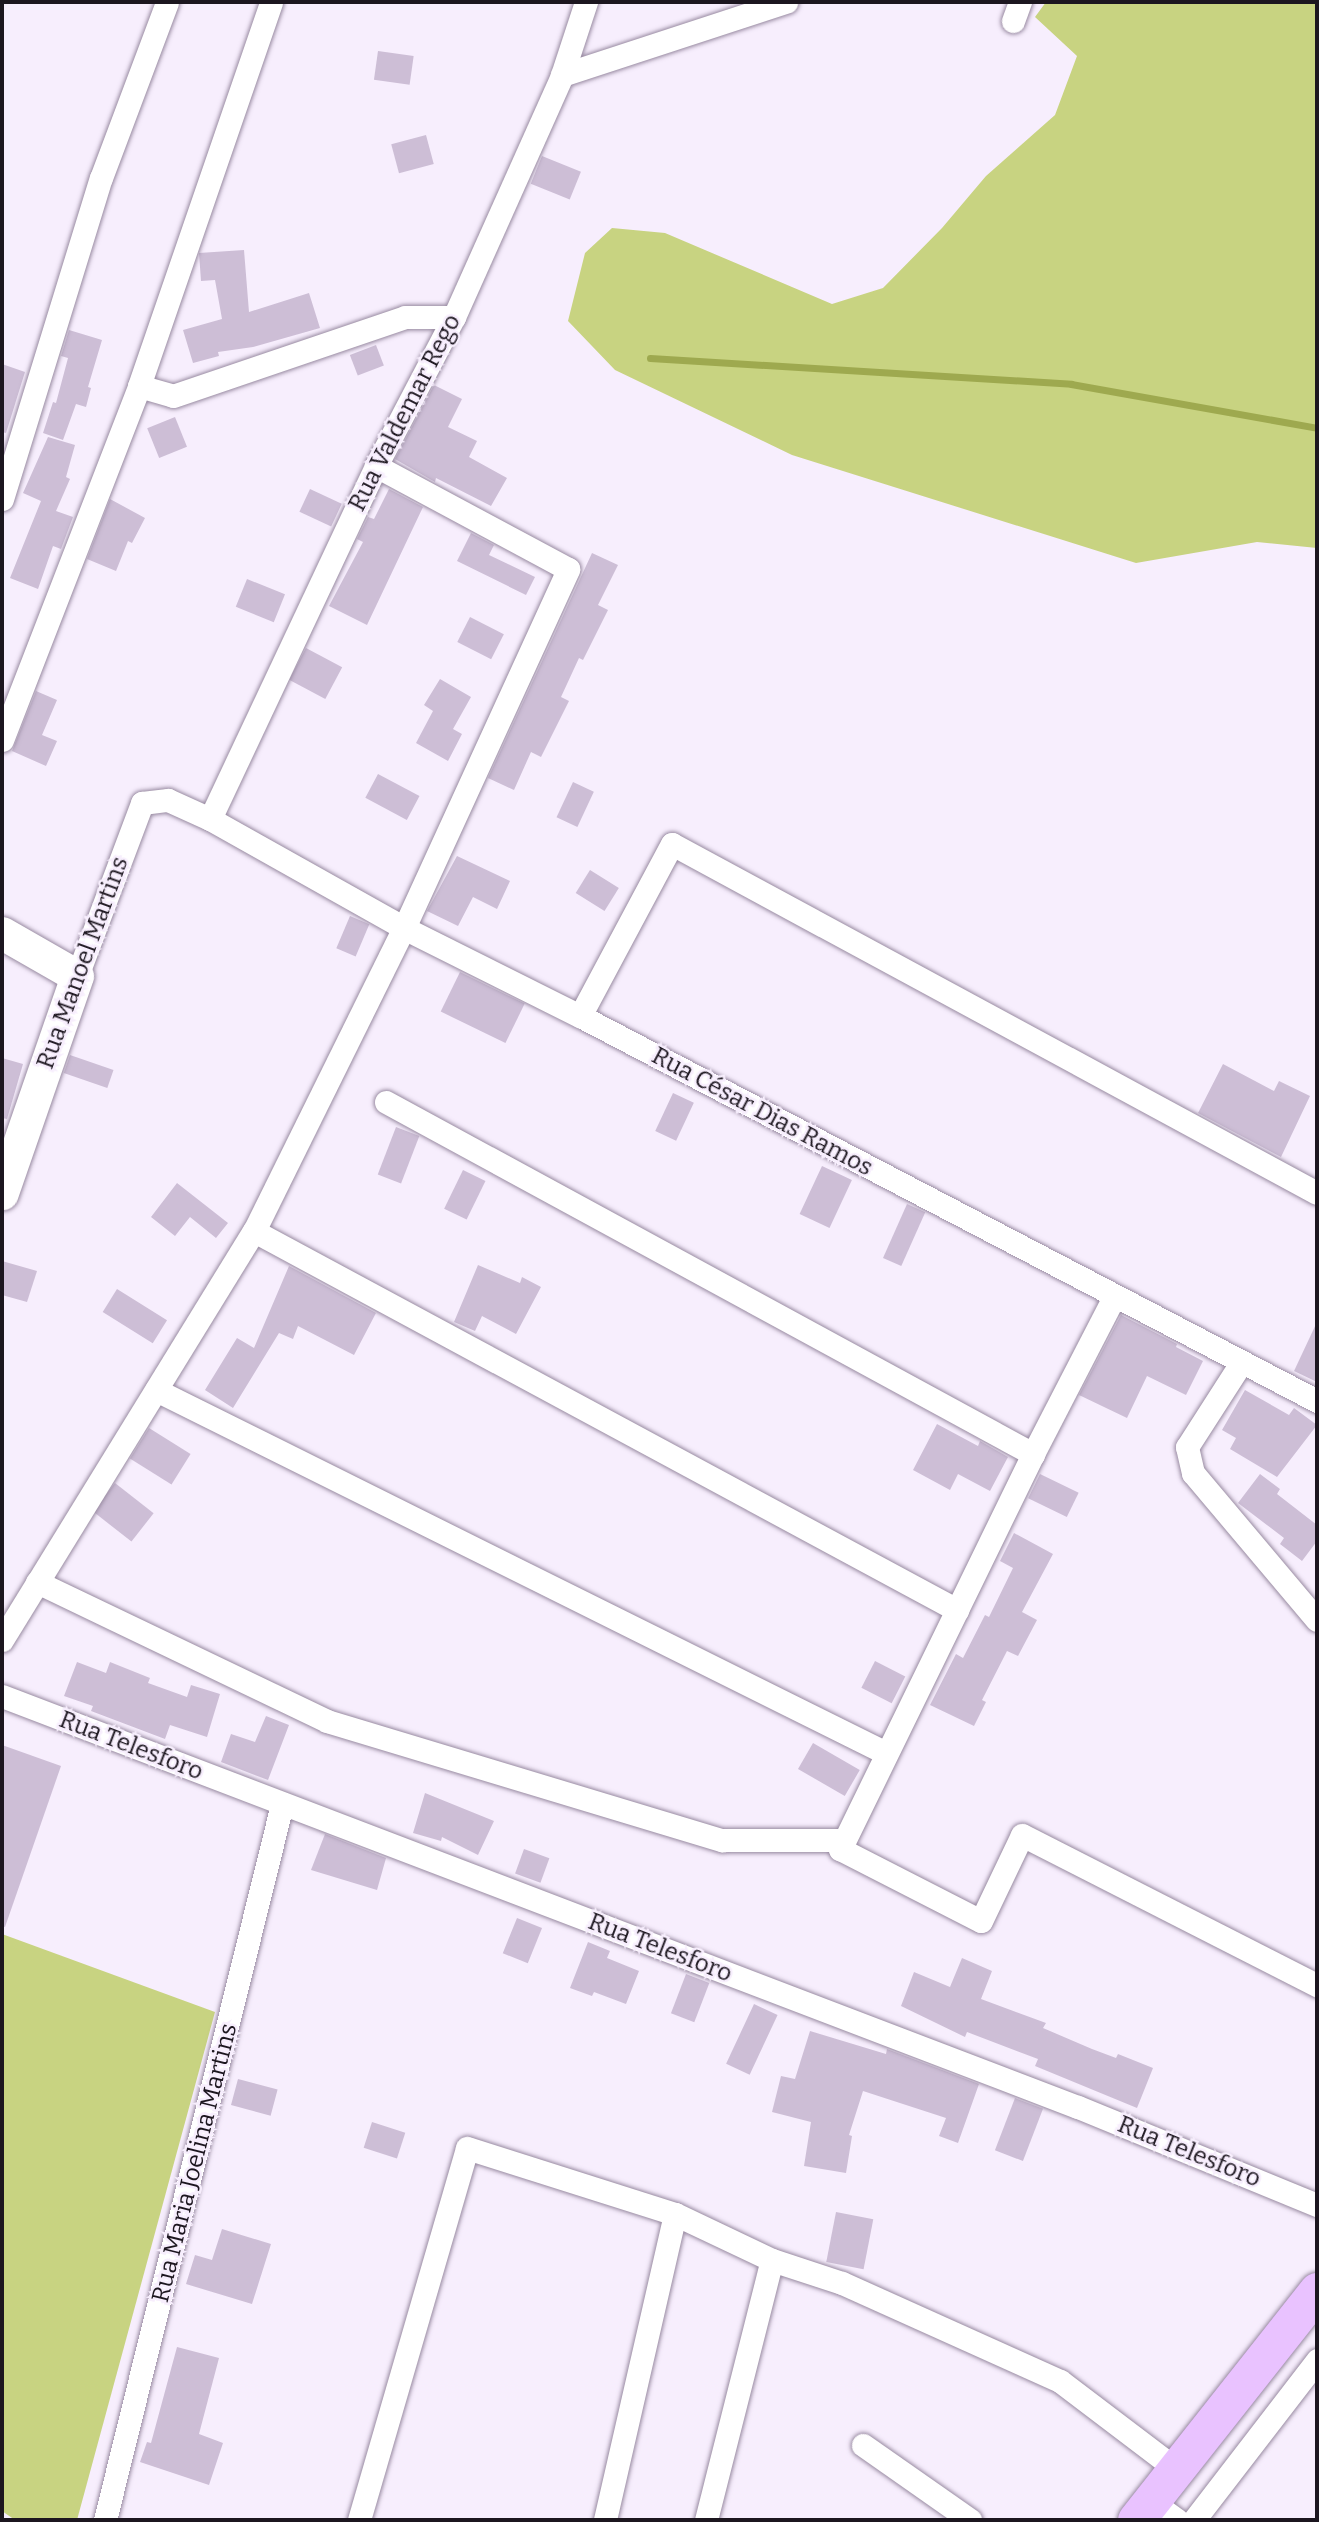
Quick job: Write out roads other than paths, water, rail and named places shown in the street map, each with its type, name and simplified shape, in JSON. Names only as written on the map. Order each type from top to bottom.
[{"type":"main road","points":[[1155,2514],[1175,2469],[1317,2291]]},
{"type":"street","points":[[2,499],[101,178],[167,2]]},
{"type":"street","points":[[2,740],[139,386],[271,2]]},
{"type":"street","name":"Rua Valdemar Rego","points":[[210,819],[376,466],[454,317],[562,75],[586,2]]},
{"type":"street","points":[[562,75],[786,2]]},
{"type":"street","points":[[139,386],[173,396],[405,317],[454,317]]},
{"type":"street","points":[[2,1640],[254,1231],[404,929],[568,569],[376,466]]},
{"type":"street","name":"Rua Manoel Martins","points":[[2,1193],[77,976],[142,803],[168,800],[210,819]]},
{"type":"street","name":"Rua César Dias Ramos","points":[[210,819],[404,929],[580,1016],[1317,1401]]},
{"type":"street","points":[[580,1016],[672,844],[1317,1193]]},
{"type":"street","points":[[2,933],[77,976]]},
{"type":"street","points":[[386,1102],[1033,1454]]},
{"type":"street","points":[[254,1231],[957,1610]]},
{"type":"street","points":[[1114,1297],[1033,1454],[840,1849],[981,1920],[1023,1835],[1312,1972]]},
{"type":"street","points":[[1241,1363],[1186,1447],[1193,1474],[1317,1619]]},
{"type":"street","points":[[156,1390],[882,1751]]},
{"type":"street","points":[[37,1582],[327,1721],[722,1840],[845,1840]]},
{"type":"street","name":"Rua Telesforo","points":[[2,1696],[1078,2107],[1317,2205]]},
{"type":"street","name":"Rua Maria Joelina Martins","points":[[105,2520],[282,1804]]},
{"type":"street","points":[[359,2520],[467,2148],[675,2214],[772,2260],[842,2283],[1060,2381],[1175,2469]]},
{"type":"street","points":[[605,2520],[675,2214]]},
{"type":"street","points":[[706,2520],[772,2260]]},
{"type":"street","points":[[1194,2520],[1317,2360]]},
{"type":"street","points":[[863,2445],[970,2520]]},
{"type":"waterway","points":[[650,358],[1071,384],[1317,428]]}]
